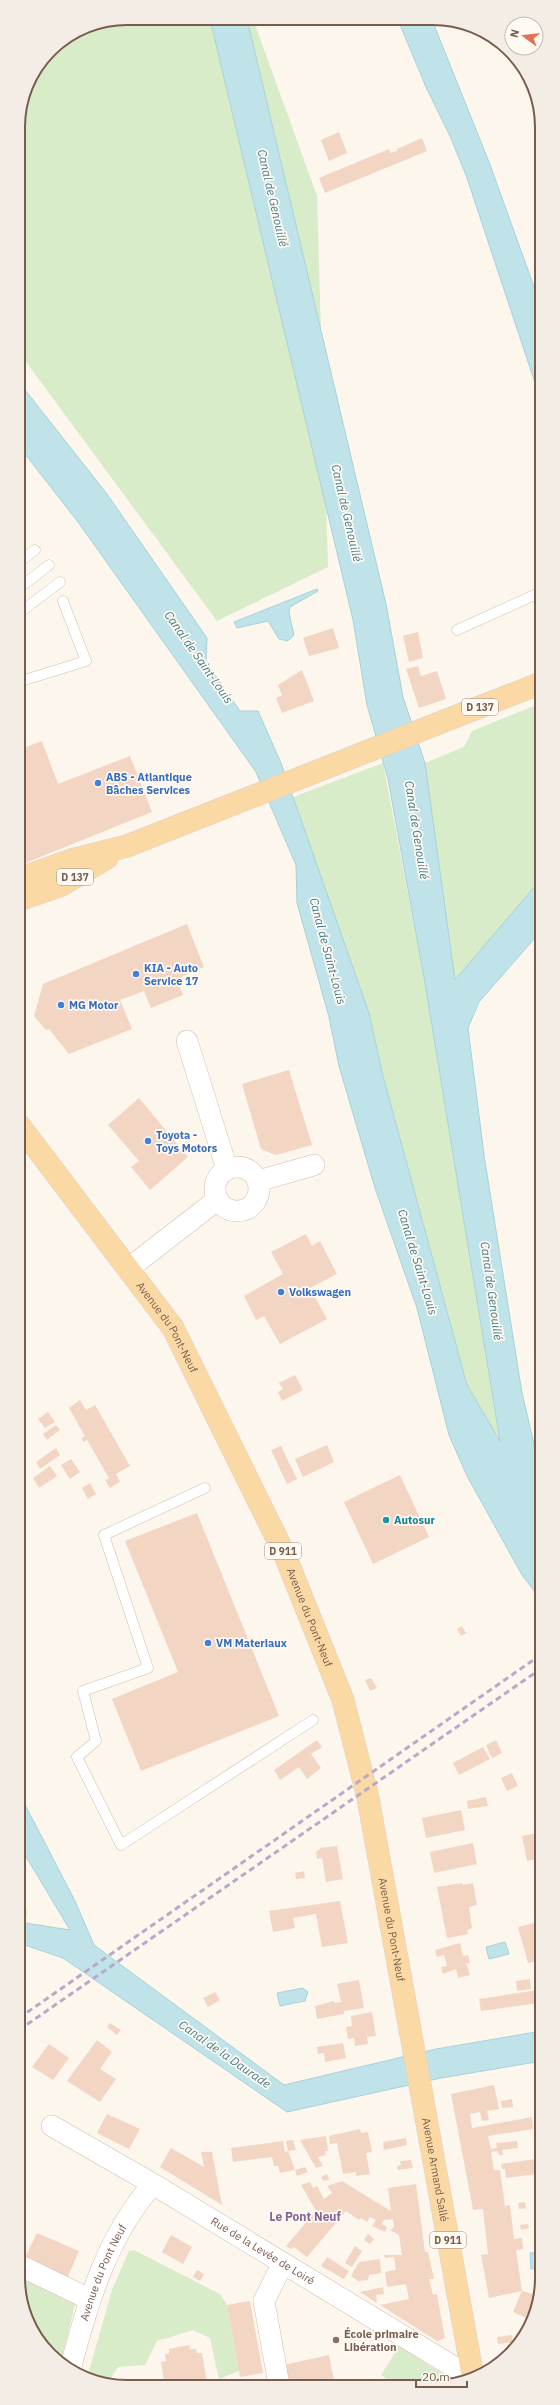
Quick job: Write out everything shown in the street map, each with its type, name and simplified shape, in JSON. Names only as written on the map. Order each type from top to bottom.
[{"type":"main road","name":"D 137","points":[[25,876],[71,860],[127,846],[535,685]]},
{"type":"main road","name":"D 137","points":[[25,898],[62,885],[127,846]]},
{"type":"main road","name":"Avenue du Pont-Neuf","points":[[25,1134],[128,1269],[176,1335],[284,1553],[343,1700],[368,1798],[423,2104]]},
{"type":"main road","name":"Avenue Armand Sallé","points":[[423,2104],[471,2372]]},
{"type":"street","points":[[187,1041],[227,1169]]},
{"type":"street","points":[[258,1182],[314,1165]]},
{"type":"street","points":[[242,1167],[248,1170],[258,1182],[258,1196],[254,1202],[243,1211],[228,1210],[217,1200],[215,1186],[221,1173],[227,1169],[242,1167]]},
{"type":"street","points":[[128,1269],[217,1200]]},
{"type":"street","name":"Rue de la Levée de Loiré","points":[[52,2126],[153,2184],[467,2375]]},
{"type":"street","name":"Avenue du Pont Neuf","points":[[72,2363],[89,2300],[99,2273],[136,2203],[153,2184]]},
{"type":"street","points":[[279,2380],[264,2301],[283,2263]]},
{"type":"street","points":[[25,2268],[89,2300]]},
{"type":"lane","points":[[25,558],[35,550]]},
{"type":"lane","points":[[25,584],[49,565]]},
{"type":"lane","points":[[25,609],[60,582]]},
{"type":"lane","points":[[457,630],[535,595]]},
{"type":"lane","points":[[25,680],[86,660],[63,600]]},
{"type":"lane","points":[[204,1488],[104,1535],[148,1668],[83,1691],[96,1740],[77,1757],[121,1845],[313,1720]]},
{"type":"green space","points":[[127,25],[255,25],[317,196],[328,567],[217,621],[25,360],[25,120],[28,101],[42,70],[55,55],[70,42],[101,28]]},
{"type":"green space","points":[[535,705],[535,886],[455,980],[425,763],[464,747],[472,731]]},
{"type":"green space","points":[[383,763],[425,983],[500,1443],[467,1385],[383,1076],[369,1013],[293,797]]},
{"type":"green space","points":[[25,1906],[27,1911],[25,1928]]},
{"type":"green space","points":[[134,2250],[220,2294],[227,2305],[239,2371],[219,2379],[210,2338],[193,2330],[157,2341],[145,2365],[118,2367],[110,2378],[89,2372],[112,2290],[129,2251]]},
{"type":"green space","points":[[25,2279],[76,2300],[62,2357],[42,2335],[33,2317],[28,2304]]},
{"type":"green space","points":[[399,2346],[450,2378],[389,2380],[381,2375]]},
{"type":"water","points":[[211,25],[248,25],[386,604],[403,697],[425,763],[455,980],[535,886],[535,938],[479,1002],[468,1028],[484,1155],[522,1393],[535,1448],[535,1592],[522,1575],[467,1476],[449,1435],[417,1308],[375,1188],[339,1066],[329,1017],[297,903],[296,865],[256,772],[78,522],[25,454],[25,390],[107,494],[207,638],[206,662],[240,711],[258,711],[281,763],[369,1013],[383,1076],[467,1385],[500,1441],[425,983],[388,779],[367,705],[353,620]]},
{"type":"water","points":[[400,25],[434,25],[489,162],[535,289],[535,383],[466,175],[450,136],[426,87]]},
{"type":"water","points":[[317,589],[318,591],[290,607],[289,613],[294,635],[288,641],[279,639],[268,621],[237,628],[234,622]]},
{"type":"water","name":"Canal de la Daurade","points":[[25,1805],[75,1901],[94,1945],[284,2085],[436,2049],[535,2032],[535,2062],[441,2078],[287,2112],[63,1958],[25,1945],[25,1923],[70,1930],[25,1855]]},
{"type":"water","points":[[505,1942],[509,1954],[489,1959],[486,1947]]},
{"type":"water","points":[[303,1988],[308,1992],[305,2001],[280,2006],[277,1993]]},
{"type":"water","points":[[530,2253],[535,2253],[535,2269],[531,2269]]},
{"type":"building","points":[[339,132],[347,153],[329,161],[321,140]]},
{"type":"building","points":[[422,138],[427,151],[325,193],[319,178],[389,149],[390,153],[397,151],[397,149]]},
{"type":"building","points":[[333,628],[339,648],[309,656],[303,638]]},
{"type":"building","points":[[418,632],[423,658],[409,662],[403,636]]},
{"type":"building","points":[[418,666],[421,676],[437,671],[446,699],[419,708],[406,669]]},
{"type":"building","points":[[302,670],[314,701],[282,713],[276,698],[282,695],[278,685]]},
{"type":"building","points":[[42,741],[58,784],[130,756],[152,812],[25,863],[25,747]]},
{"type":"building","points":[[187,924],[204,967],[177,979],[183,995],[151,1008],[144,991],[120,1000],[132,1029],[69,1054],[49,1029],[46,1030],[34,1016],[43,984]]},
{"type":"building","points":[[289,1070],[312,1145],[276,1155],[261,1149],[242,1084]]},
{"type":"building","name":"Toyota - Toys Motors","points":[[139,1098],[188,1157],[150,1190],[131,1167],[139,1161],[108,1125]]},
{"type":"building","name":"Volkswagen","points":[[306,1234],[312,1246],[320,1241],[337,1274],[310,1288],[327,1319],[280,1344],[264,1316],[256,1320],[244,1296],[283,1274],[271,1252]]},
{"type":"building","points":[[295,1375],[303,1390],[282,1401],[278,1392],[283,1389],[279,1383]]},
{"type":"building","points":[[80,1400],[86,1410],[95,1405],[130,1466],[116,1474],[120,1482],[110,1488],[105,1480],[109,1478],[87,1440],[84,1442],[81,1438],[85,1436],[69,1408]]},
{"type":"building","points":[[48,1412],[55,1422],[45,1428],[38,1419]]},
{"type":"building","points":[[56,1425],[60,1430],[47,1440],[43,1434]]},
{"type":"building","points":[[327,1445],[334,1462],[303,1477],[295,1459]]},
{"type":"building","points":[[281,1446],[297,1479],[287,1484],[271,1450]]},
{"type":"building","points":[[56,1448],[60,1455],[40,1469],[36,1462]]},
{"type":"building","points":[[71,1459],[80,1472],[70,1479],[61,1465]]},
{"type":"building","points":[[50,1466],[57,1476],[39,1488],[33,1478]]},
{"type":"building","name":"Autosur","points":[[400,1475],[429,1537],[373,1564],[344,1502]]},
{"type":"building","points":[[90,1483],[96,1494],[88,1499],[82,1488]]},
{"type":"building","name":"VM Materiaux","points":[[197,1513],[279,1716],[141,1771],[112,1699],[178,1672],[125,1541]]},
{"type":"building","points":[[462,1626],[466,1633],[461,1636],[457,1629]]},
{"type":"building","points":[[371,1678],[377,1688],[370,1691],[365,1680]]},
{"type":"building","points":[[317,1740],[322,1747],[311,1754],[321,1768],[307,1779],[299,1767],[280,1780],[274,1770]]},
{"type":"building","points":[[496,1740],[502,1753],[492,1758],[486,1745]]},
{"type":"building","points":[[483,1747],[490,1759],[459,1775],[453,1763]]},
{"type":"building","points":[[512,1773],[518,1786],[507,1791],[501,1778]]},
{"type":"building","points":[[486,1797],[488,1806],[468,1809],[467,1801]]},
{"type":"building","points":[[461,1810],[465,1830],[426,1838],[422,1818]]},
{"type":"building","points":[[535,1833],[535,1859],[527,1861],[522,1836]]},
{"type":"building","points":[[473,1843],[477,1864],[434,1873],[430,1852]]},
{"type":"building","points":[[337,1846],[343,1879],[326,1882],[322,1858],[317,1859],[316,1852],[321,1848]]},
{"type":"building","points":[[304,1871],[305,1878],[296,1879],[295,1873]]},
{"type":"building","points":[[462,1883],[463,1885],[473,1883],[477,1905],[469,1907],[472,1928],[467,1930],[468,1934],[447,1938],[437,1887]]},
{"type":"building","points":[[340,1901],[348,1943],[322,1947],[316,1914],[293,1918],[295,1928],[273,1932],[269,1911]]},
{"type":"building","points":[[535,1923],[535,1961],[528,1963],[518,1927]]},
{"type":"building","points":[[460,1943],[463,1956],[468,1955],[470,1963],[465,1964],[467,1965],[470,1975],[458,1978],[456,1969],[443,1974],[441,1967],[447,1966],[444,1955],[437,1957],[435,1950]]},
{"type":"building","points":[[530,1979],[531,1989],[517,1991],[516,1981]]},
{"type":"building","points":[[359,1980],[364,2008],[344,2011],[344,2014],[317,2019],[315,2006],[334,2001],[334,2003],[341,2002],[337,1984]]},
{"type":"building","points":[[535,1990],[535,2004],[481,2011],[479,1999]]},
{"type":"building","points":[[215,1992],[220,2000],[208,2007],[203,1998]]},
{"type":"building","points":[[372,2012],[376,2036],[367,2037],[368,2044],[355,2046],[354,2038],[348,2039],[346,2027],[352,2026],[351,2016]]},
{"type":"building","points":[[110,2023],[121,2030],[117,2035],[107,2027]]},
{"type":"building","points":[[97,2040],[112,2052],[100,2069],[116,2079],[100,2102],[67,2081]]},
{"type":"building","points":[[343,2043],[346,2058],[325,2062],[324,2053],[318,2054],[317,2047]]},
{"type":"building","points":[[49,2044],[69,2058],[53,2080],[32,2067]]},
{"type":"building","points":[[494,2085],[499,2109],[487,2111],[489,2120],[482,2121],[480,2112],[470,2114],[472,2128],[532,2117],[533,2129],[488,2136],[491,2149],[497,2148],[496,2143],[517,2141],[518,2148],[502,2150],[503,2155],[499,2155],[498,2151],[491,2152],[494,2170],[500,2170],[505,2206],[510,2205],[514,2239],[522,2238],[523,2249],[516,2250],[522,2291],[489,2298],[481,2255],[488,2254],[483,2209],[473,2210],[451,2094]]},
{"type":"building","points":[[512,2099],[513,2107],[502,2108],[501,2101]]},
{"type":"building","points":[[107,2114],[140,2129],[129,2149],[97,2133]]},
{"type":"building","points":[[360,2129],[361,2133],[368,2132],[372,2152],[366,2153],[370,2174],[356,2176],[356,2172],[343,2174],[337,2143],[330,2144],[329,2136]]},
{"type":"building","points":[[326,2136],[328,2151],[325,2151],[326,2155],[318,2157],[323,2166],[316,2168],[300,2140]]},
{"type":"building","points":[[406,2138],[407,2145],[384,2150],[383,2142]]},
{"type":"building","points":[[293,2140],[296,2150],[288,2151],[286,2141]]},
{"type":"building","points":[[283,2141],[285,2152],[288,2151],[295,2170],[280,2173],[278,2166],[274,2166],[272,2157],[233,2162],[231,2148]]},
{"type":"building","points":[[171,2148],[204,2167],[201,2152],[212,2152],[222,2205],[160,2167]]},
{"type":"building","points":[[535,2159],[535,2174],[506,2178],[505,2169],[502,2169],[501,2164]]},
{"type":"building","points":[[411,2160],[413,2168],[398,2170],[397,2166],[401,2165],[400,2161]]},
{"type":"building","points":[[305,2167],[308,2172],[297,2176],[295,2170]]},
{"type":"building","points":[[327,2174],[329,2180],[323,2181],[321,2177]]},
{"type":"building","points":[[342,2181],[391,2211],[388,2188],[416,2184],[425,2252],[428,2252],[434,2279],[429,2279],[433,2295],[437,2294],[445,2338],[437,2341],[380,2305],[409,2299],[406,2284],[387,2287],[385,2272],[396,2270],[394,2257],[385,2258],[384,2255],[402,2255],[399,2235],[390,2230],[394,2227],[393,2219],[384,2220],[382,2224],[387,2227],[385,2232],[372,2226],[376,2220],[370,2217],[367,2222],[361,2218],[359,2220],[346,2211],[307,2257],[294,2247],[291,2249],[286,2246],[316,2211],[301,2185],[310,2182],[313,2188],[317,2186],[324,2199],[332,2193],[327,2186]]},
{"type":"building","points":[[525,2202],[526,2208],[519,2209],[518,2203]]},
{"type":"building","points":[[528,2224],[529,2228],[521,2230],[520,2225]]},
{"type":"building","points":[[37,2233],[79,2251],[67,2279],[25,2262],[25,2257]]},
{"type":"building","points":[[368,2234],[374,2239],[370,2244],[364,2240]]},
{"type":"building","points":[[171,2235],[192,2247],[183,2264],[162,2252]]},
{"type":"building","points":[[355,2246],[362,2251],[352,2267],[345,2263]]},
{"type":"building","points":[[327,2257],[349,2271],[344,2279],[321,2266]]},
{"type":"building","points":[[380,2259],[381,2273],[369,2275],[368,2280],[358,2281],[351,2276],[359,2262]]},
{"type":"building","points":[[197,2270],[204,2274],[200,2281],[193,2277]]},
{"type":"building","points":[[383,2287],[384,2294],[376,2295],[377,2303],[360,2292]]},
{"type":"building","points":[[522,2291],[534,2294],[530,2311],[526,2318],[513,2312]]},
{"type":"building","points":[[250,2301],[263,2373],[240,2377],[227,2305]]},
{"type":"building","points":[[512,2335],[513,2341],[498,2344],[497,2337]]},
{"type":"building","points":[[189,2345],[190,2349],[196,2349],[197,2353],[202,2353],[206,2380],[164,2380],[161,2362],[166,2361],[165,2354],[169,2354],[169,2349]]},
{"type":"building","points":[[329,2355],[334,2380],[287,2380],[284,2365]]},
{"type":"railway","points":[[25,2014],[535,1659]]},
{"type":"railway","points":[[25,2026],[535,1673]]},
{"type":"place","name":"ABS - Atlantique Bâches Services","points":[[98,783]]},
{"type":"place","name":"KIA - Auto Service 17","points":[[136,974]]},
{"type":"place","name":"MG Motor","points":[[61,1005]]},
{"type":"place","name":"Toyota - Toys Motors","points":[[148,1141]]},
{"type":"place","name":"Volkswagen","points":[[281,1292]]},
{"type":"place","name":"Autosur","points":[[386,1520]]},
{"type":"place","name":"VM Materiaux","points":[[208,1643]]},
{"type":"place","name":"École primaire Libération","points":[[336,2340]]},
{"type":"district","name":"Le Pont Neuf","points":[[305,2216]]},
{"type":"water label","name":"Canal de Genouillé","points":[[273,198]]},
{"type":"water label","name":"Canal de Genouillé","points":[[347,513]]},
{"type":"water label","name":"Canal de Saint-Louis","points":[[199,657]]},
{"type":"water label","name":"Canal de Genouillé","points":[[417,830]]},
{"type":"water label","name":"Canal de Saint-Louis","points":[[328,951]]},
{"type":"water label","name":"Canal de Saint-Louis","points":[[418,1262]]},
{"type":"water label","name":"Canal de Genouillé","points":[[492,1291]]}]
